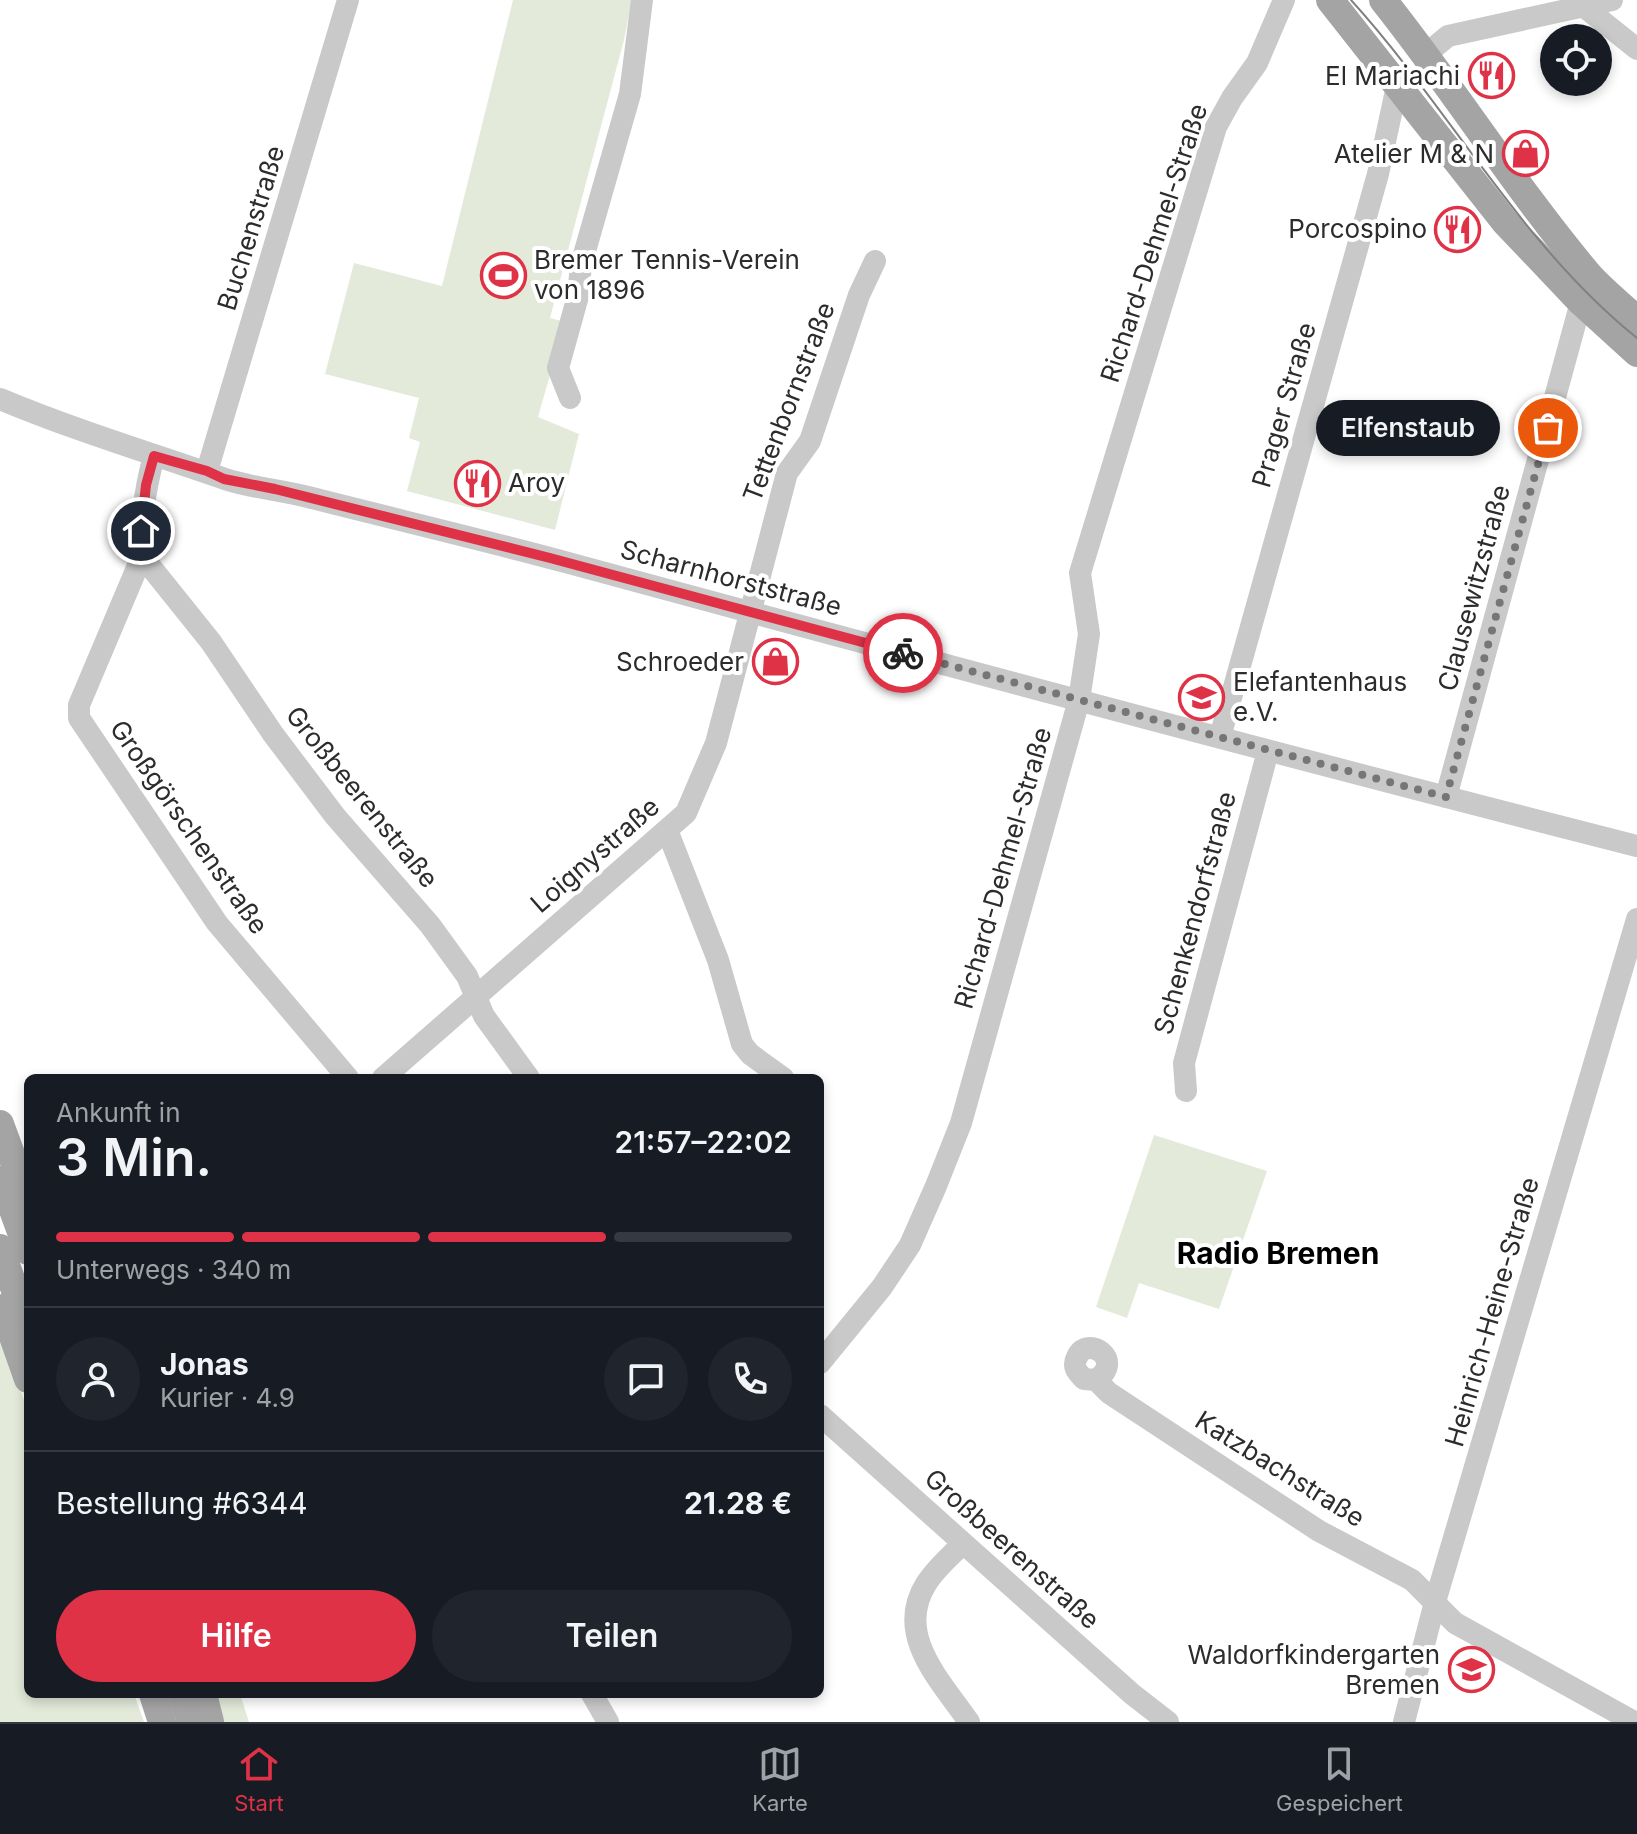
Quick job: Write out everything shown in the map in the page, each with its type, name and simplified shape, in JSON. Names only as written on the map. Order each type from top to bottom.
[{"type":"main road","points":[[1330,0],[1505,222],[1581,302],[1637,353]]},
{"type":"main road","points":[[1383,0],[1545,220],[1590,276],[1637,320]]},
{"type":"main road","points":[[1397,86],[1425,55]]},
{"type":"main road","points":[[0,1124],[24,1189]]},
{"type":"main road","points":[[0,1176],[24,1240]]},
{"type":"main road","points":[[0,1248],[24,1316]]},
{"type":"main road","points":[[0,1300],[24,1368]]},
{"type":"main road","points":[[154,1698],[162,1722]]},
{"type":"main road","points":[[183,1698],[191,1722]]},
{"type":"main road","points":[[204,1698],[210,1722]]},
{"type":"street","name":"Buchenstraße","points":[[207,471],[348,0]]},
{"type":"street","points":[[570,398],[558,368],[578,296],[581,265],[630,94],[642,0]]},
{"type":"street","name":"Richard-Dehmel-Straße","points":[[824,1358],[882,1287],[910,1245],[961,1123],[1079,700],[1089,634],[1080,573],[1216,127],[1257,63],[1284,0]]},
{"type":"street","points":[[1425,55],[1448,36],[1612,0]]},
{"type":"street","points":[[1583,6],[1637,49]]},
{"type":"street","name":"Prager Straße","points":[[1220,737],[1378,174],[1397,86]]},
{"type":"street","name":"Tettenbornstraße","points":[[751,612],[787,473],[810,441],[859,295],[875,261]]},
{"type":"street","name":"Clausewitzstraße","points":[[1446,797],[1581,302]]},
{"type":"street","name":"Scharnhorststraße","points":[[0,399],[42,417],[224,479],[519,550],[1268,751],[1637,846]]},
{"type":"street","points":[[142,556],[141,531],[146,485],[154,456]]},
{"type":"street","name":"Großgörschenstraße","points":[[142,556],[79,705],[79,718],[217,923],[345,1074]]},
{"type":"street","name":"Großbeerenstraße","points":[[142,556],[211,642],[273,734],[335,816],[430,925],[467,976],[484,1016],[526,1074]]},
{"type":"street","name":"Loignystraße","points":[[387,1074],[686,813],[716,743],[751,612]]},
{"type":"street","name":"Schenkendorfstraße","points":[[1186,1091],[1184,1063],[1268,751]]},
{"type":"street","points":[[667,830],[718,960],[742,1044],[750,1054],[778,1074]]},
{"type":"street","name":"Heinrich-Heine-Straße","points":[[1404,1722],[1435,1602],[1637,919]]},
{"type":"street","name":"Katzbachstraße","points":[[1096,1380],[1109,1393],[1319,1531],[1412,1580],[1455,1623],[1634,1722]]},
{"type":"street","name":"Großbeerenstraße","points":[[824,1419],[1132,1694],[1168,1722]]},
{"type":"street","points":[[963,1543],[926,1584],[914,1610],[914,1630],[920,1649],[969,1722]]},
{"type":"street","points":[[594,1698],[608,1722]]},
{"type":"green space","name":"Bremer Tennis-Verein von 1896","points":[[513,0],[632,0],[550,318],[565,322],[538,417],[579,434],[555,530],[407,491],[420,442],[409,438],[419,398],[325,374],[354,263],[442,286]]},
{"type":"green space","points":[[1154,1135],[1267,1171],[1219,1309],[1139,1283],[1127,1318],[1096,1307]]},
{"type":"green space","points":[[0,1331],[24,1400],[24,1698],[135,1698],[144,1722],[0,1722]]},
{"type":"green space","points":[[215,1698],[241,1698],[249,1722],[223,1722]]},
{"type":"tram line","points":[[1351,0],[1557,261],[1595,301],[1637,338]]},
{"type":"way so far","points":[[903,653],[1446,797],[1548,428]]},
{"type":"place","name":"El Mariachi","points":[[1491,76]]},
{"type":"place","name":"Atelier M & N","points":[[1525,154]]},
{"type":"place","name":"Porcospino","points":[[1458,229]]},
{"type":"place","name":"Bremer Tennis-Verein von 1896","points":[[503,275]]},
{"type":"place","name":"Elfenstaub","points":[[1548,428]]},
{"type":"place","name":"Aroy","points":[[477,483]]},
{"type":"place","name":"Schroeder","points":[[775,662]]},
{"type":"place","name":"Elefantenhaus e.V.","points":[[1202,697]]},
{"type":"place","name":"Waldorfkindergarten Bremen","points":[[1471,1670]]},
{"type":"district","name":"Radio Bremen","points":[[1278,1254]]},
{"type":"route","points":[[141,531],[146,485],[154,456],[224,479],[550,558],[903,653]]}]
